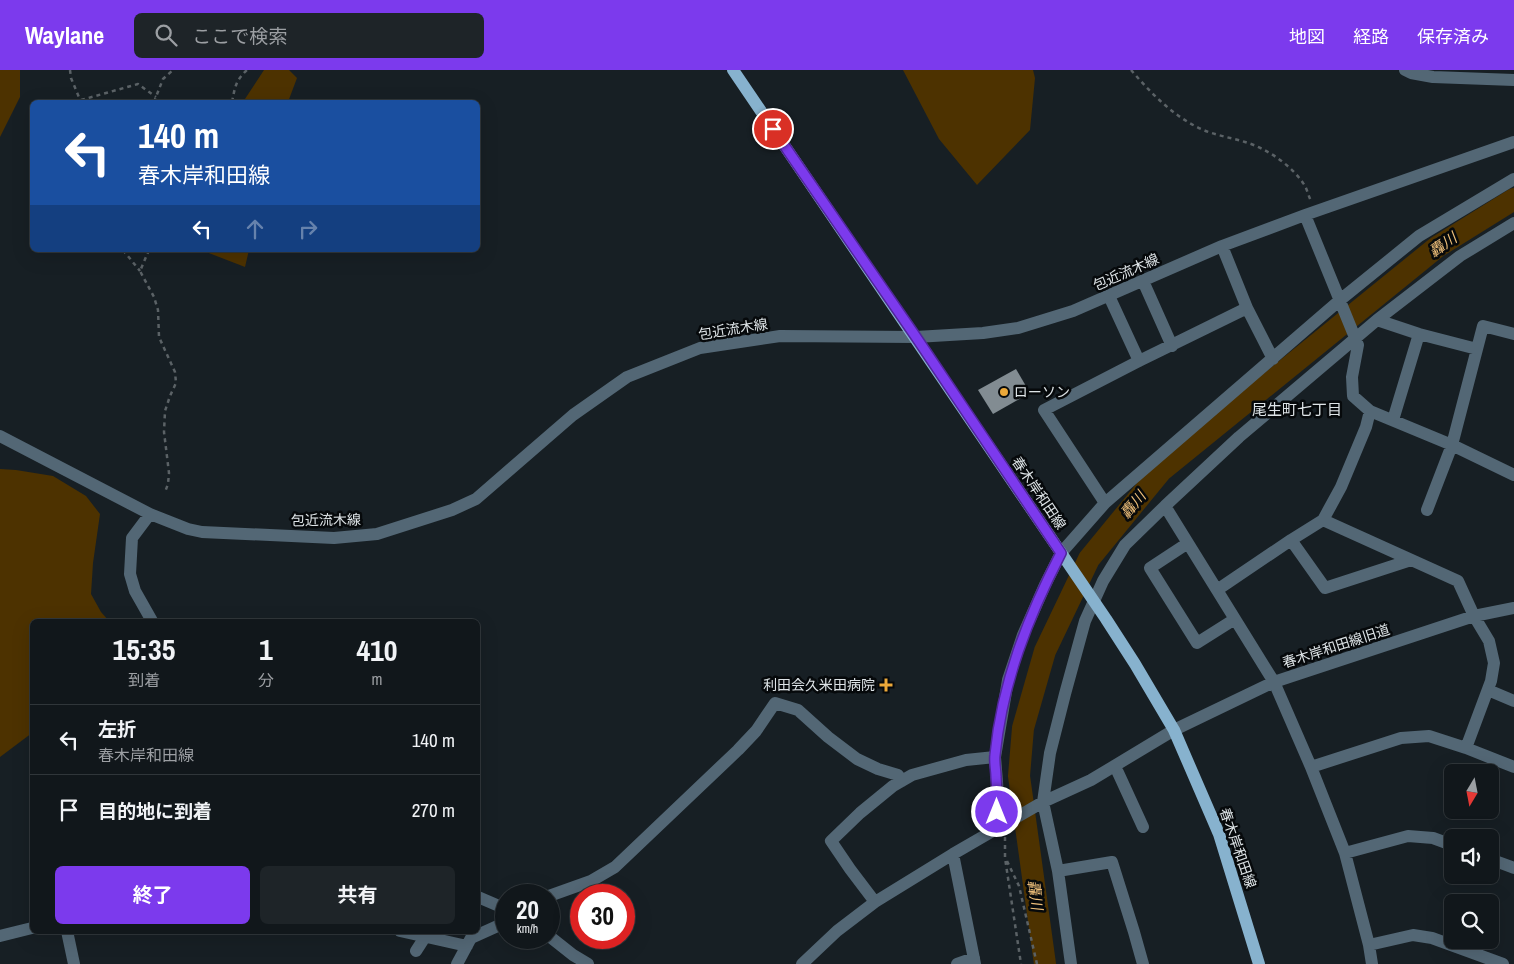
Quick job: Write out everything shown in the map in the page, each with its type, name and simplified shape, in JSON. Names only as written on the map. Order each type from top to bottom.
[{"type":"main road","name":"春木岸和田線","points":[[733,70],[1106,619],[1174,730],[1220,834],[1259,964]]},
{"type":"street","points":[[1405,70],[1433,77],[1514,80]]},
{"type":"street","name":"包近流木線","points":[[0,436],[150,514],[188,529],[202,532],[334,538],[377,534],[452,510],[476,499],[573,414],[627,377],[700,348],[780,336],[916,337],[1018,328],[1073,311],[1222,246],[1310,213],[1514,142]]},
{"type":"street","points":[[1001,827],[995,757],[1008,680],[1023,635],[1045,585],[1063,556],[1105,503],[1273,360],[1340,300],[1419,236],[1514,179]]},
{"type":"street","points":[[1310,213],[1358,346],[1352,377],[1353,396],[1370,411],[1452,445],[1514,475]]},
{"type":"street","points":[[1071,964],[1058,871],[1041,804],[1050,754],[1085,621],[1103,581],[1125,545],[1240,437],[1377,320],[1460,256],[1514,223]]},
{"type":"street","points":[[1222,246],[1247,308],[1273,360]]},
{"type":"street","points":[[1143,280],[1172,346]]},
{"type":"street","points":[[1109,296],[1139,361]]},
{"type":"street","points":[[1105,503],[1044,410],[1247,308]]},
{"type":"street","points":[[1377,320],[1476,349]]},
{"type":"street","points":[[1427,510],[1452,445],[1483,326],[1514,334]]},
{"type":"street","points":[[1393,420],[1420,334]]},
{"type":"street","points":[[1217,590],[1323,520],[1341,487],[1366,426],[1370,411]]},
{"type":"street","points":[[1165,506],[1274,682],[1312,767],[1345,853],[1369,945],[1372,964]]},
{"type":"street","points":[[150,514],[132,538],[130,574],[135,591],[151,619]]},
{"type":"street","points":[[1323,520],[1458,581],[1474,616],[1489,641],[1494,662],[1491,681],[1466,748]]},
{"type":"street","points":[[1291,540],[1325,588],[1411,560]]},
{"type":"street","points":[[1188,543],[1150,568],[1197,643],[1235,619]]},
{"type":"street","name":"春木岸和田線旧道","points":[[802,964],[837,931],[875,902],[953,854],[1041,804],[1091,780],[1174,730],[1274,682],[1474,616],[1514,608]]},
{"type":"street","points":[[1488,690],[1514,701]]},
{"type":"street","points":[[560,892],[591,881],[615,867],[738,750],[756,731],[775,703],[798,710],[828,737],[857,759],[878,769],[898,775],[902,781]]},
{"type":"street","points":[[1312,767],[1401,738],[1429,736],[1514,767]]},
{"type":"street","points":[[875,902],[850,870],[831,841],[860,813],[893,786],[912,775],[966,760],[995,757]]},
{"type":"street","points":[[1114,766],[1143,826]]},
{"type":"street","points":[[1345,853],[1408,836],[1434,838],[1444,842]]},
{"type":"street","points":[[953,854],[975,961],[957,964]]},
{"type":"street","points":[[1058,871],[1112,862],[1143,964]]},
{"type":"street","points":[[1499,862],[1514,868]]},
{"type":"street","points":[[480,898],[495,904]]},
{"type":"street","points":[[480,934],[495,927]]},
{"type":"street","points":[[0,936],[30,928]]},
{"type":"street","points":[[68,934],[74,964]]},
{"type":"street","points":[[412,934],[466,946]]},
{"type":"street","points":[[457,964],[471,938],[480,934]]},
{"type":"street","points":[[1369,945],[1413,935],[1432,938],[1503,964]]},
{"type":"street","points":[[416,951],[425,937]]},
{"type":"street","points":[[560,945],[588,964]]},
{"type":"path","points":[[70,70],[71,78],[81,100]]},
{"type":"path","points":[[155,100],[163,78],[173,70]]},
{"type":"path","points":[[232,100],[235,84],[247,70]]},
{"type":"path","points":[[1131,70],[1166,106],[1183,120],[1221,136],[1247,143],[1270,154],[1290,169],[1303,183],[1310,213]]},
{"type":"path","points":[[84,100],[138,84],[156,97]]},
{"type":"path","points":[[124,252],[140,271],[154,297],[158,310],[159,337],[175,372],[176,383],[165,411],[164,432],[169,473],[165,492]]},
{"type":"path","points":[[140,271],[148,252]]},
{"type":"path","points":[[1001,827],[1021,964]]},
{"type":"path","points":[[1005,858],[1018,886],[1037,964]]},
{"type":"shaded area","points":[[0,70],[20,70],[20,97],[0,137]]},
{"type":"shaded area","points":[[264,70],[289,70],[297,78],[289,100],[244,100]]},
{"type":"shaded area","points":[[903,70],[1033,70],[1035,78],[1030,130],[977,185],[939,139]]},
{"type":"shaded area","points":[[206,252],[249,252],[245,267]]},
{"type":"shaded area","points":[[0,469],[53,476],[86,496],[100,514],[91,594],[107,619],[30,619],[30,734],[0,757]]},
{"type":"building","name":"ローソン","points":[[1016,369],[1030,393],[993,414],[978,390]]},
{"type":"waterway","name":"轟川","points":[[1045,964],[1019,776],[1023,728],[1045,651],[1089,559],[1161,471],[1437,247],[1514,199]]},
{"type":"place","name":"ローソン","points":[[1004,392]]},
{"type":"place","name":"利田会久米田病院","points":[[886,685]]},
{"type":"district","name":"尾生町七丁目","points":[[1297,410]]},
{"type":"route","points":[[773,129],[1061,553],[1023,635],[1008,680],[995,757],[998,794],[997,812]]}]
